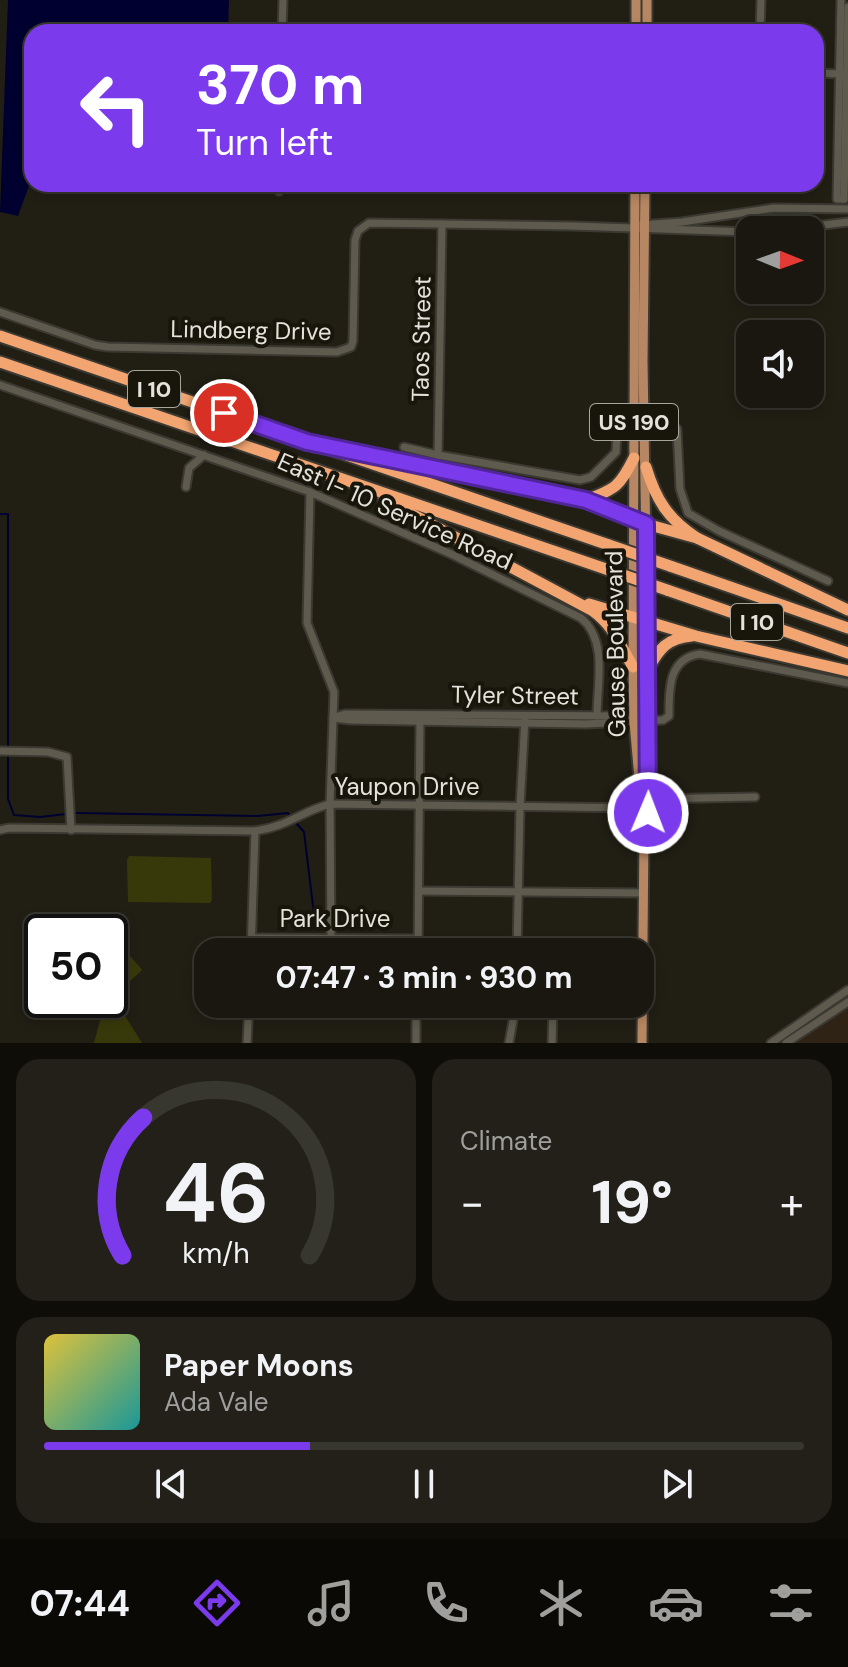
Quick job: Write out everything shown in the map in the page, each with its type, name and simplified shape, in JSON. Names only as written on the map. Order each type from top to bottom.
[{"type":"highway","name":"I 10","points":[[0,336],[848,628]]},
{"type":"highway","name":"I 10","points":[[0,362],[848,653]]},
{"type":"highway","points":[[307,442],[586,500],[646,524],[697,538]]},
{"type":"highway","points":[[586,500],[622,482],[634,458]]},
{"type":"highway","points":[[646,467],[654,494],[664,511],[680,527],[848,610]]},
{"type":"highway","points":[[355,484],[606,620],[620,639],[633,667]]},
{"type":"highway","points":[[570,598],[696,636],[848,671]]},
{"type":"highway","points":[[648,669],[658,651],[669,641],[696,636]]},
{"type":"main road","points":[[636,0],[636,24]]},
{"type":"main road","points":[[647,0],[647,24]]},
{"type":"main road","name":"Gause Boulevard","points":[[636,192],[641,227]]},
{"type":"main road","name":"Gause Boulevard","points":[[642,938],[644,834],[650,799],[646,467],[640,429],[639,358],[644,192]]},
{"type":"main road","name":"Gause Boulevard","points":[[640,429],[634,458],[633,667],[634,722],[644,834]]},
{"type":"main road","name":"Gause Boulevard","points":[[642,1018],[642,1043]]},
{"type":"street","points":[[282,24],[283,0]]},
{"type":"street","points":[[760,24],[761,0]]},
{"type":"street","points":[[841,0],[845,74],[844,199],[837,199],[845,74],[848,7]]},
{"type":"street","points":[[824,73],[845,74]]},
{"type":"street","points":[[641,227],[774,208],[848,209]]},
{"type":"street","points":[[824,225],[848,222]]},
{"type":"street","name":"Lindberg Drive","points":[[0,312],[108,347],[345,351],[353,341],[354,254],[358,231],[369,223],[641,227]]},
{"type":"street","name":"Taos Street","points":[[438,455],[442,224]]},
{"type":"street","points":[[641,227],[736,231]]},
{"type":"street","name":"East I- 10 Service Road","points":[[0,385],[310,492],[451,554],[581,618],[591,626],[598,641],[597,716]]},
{"type":"street","points":[[404,447],[580,480],[591,477],[616,452],[617,431],[677,429],[680,489],[688,513],[719,531],[828,581]]},
{"type":"street","points":[[186,487],[189,468],[204,455]]},
{"type":"street","points":[[310,492],[307,623],[334,692],[330,804],[331,938]]},
{"type":"street","points":[[634,722],[663,720],[669,716],[669,684],[681,662],[692,655],[848,683]]},
{"type":"street","name":"Tyler Street","points":[[333,718],[345,714],[634,722]]},
{"type":"street","name":"Tyler Street","points":[[525,719],[627,716],[634,722]]},
{"type":"street","points":[[418,938],[420,718]]},
{"type":"street","points":[[517,938],[525,719]]},
{"type":"street","points":[[0,751],[48,752],[67,757],[71,830]]},
{"type":"street","points":[[640,808],[650,799],[755,797]]},
{"type":"street","name":"Yaupon Drive","points":[[0,830],[255,831],[284,826],[317,807],[330,804],[640,808]]},
{"type":"street","points":[[252,938],[255,831]]},
{"type":"street","points":[[419,891],[643,893]]},
{"type":"street","points":[[771,1043],[848,990]]},
{"type":"street","points":[[786,1043],[848,1002]]},
{"type":"street","points":[[247,1043],[248,1018]]},
{"type":"street","points":[[416,1018],[416,1043]]},
{"type":"street","points":[[509,1043],[513,1018]]},
{"type":"street","points":[[552,1043],[553,1018]]},
{"type":"shaded area","points":[[8,0],[229,0],[228,24],[24,24],[24,192],[27,192],[18,216],[0,212]]},
{"type":"shaded area","points":[[129,856],[211,858],[212,900],[210,903],[128,902]]},
{"type":"shaded area","points":[[128,953],[142,970],[128,983]]},
{"type":"shaded area","points":[[848,1006],[848,1043],[789,1043]]},
{"type":"shaded area","points":[[101,1018],[126,1018],[142,1043],[94,1043]]},
{"type":"waterway","points":[[0,514],[8,514],[8,747]]},
{"type":"waterway","points":[[8,756],[8,799],[14,815],[40,817],[66,814]]},
{"type":"waterway","points":[[76,813],[258,816],[288,813],[290,816]]},
{"type":"waterway","points":[[297,824],[304,832],[314,914]]},
{"type":"route","points":[[224,413],[307,442],[586,500],[646,524],[648,813]]}]
